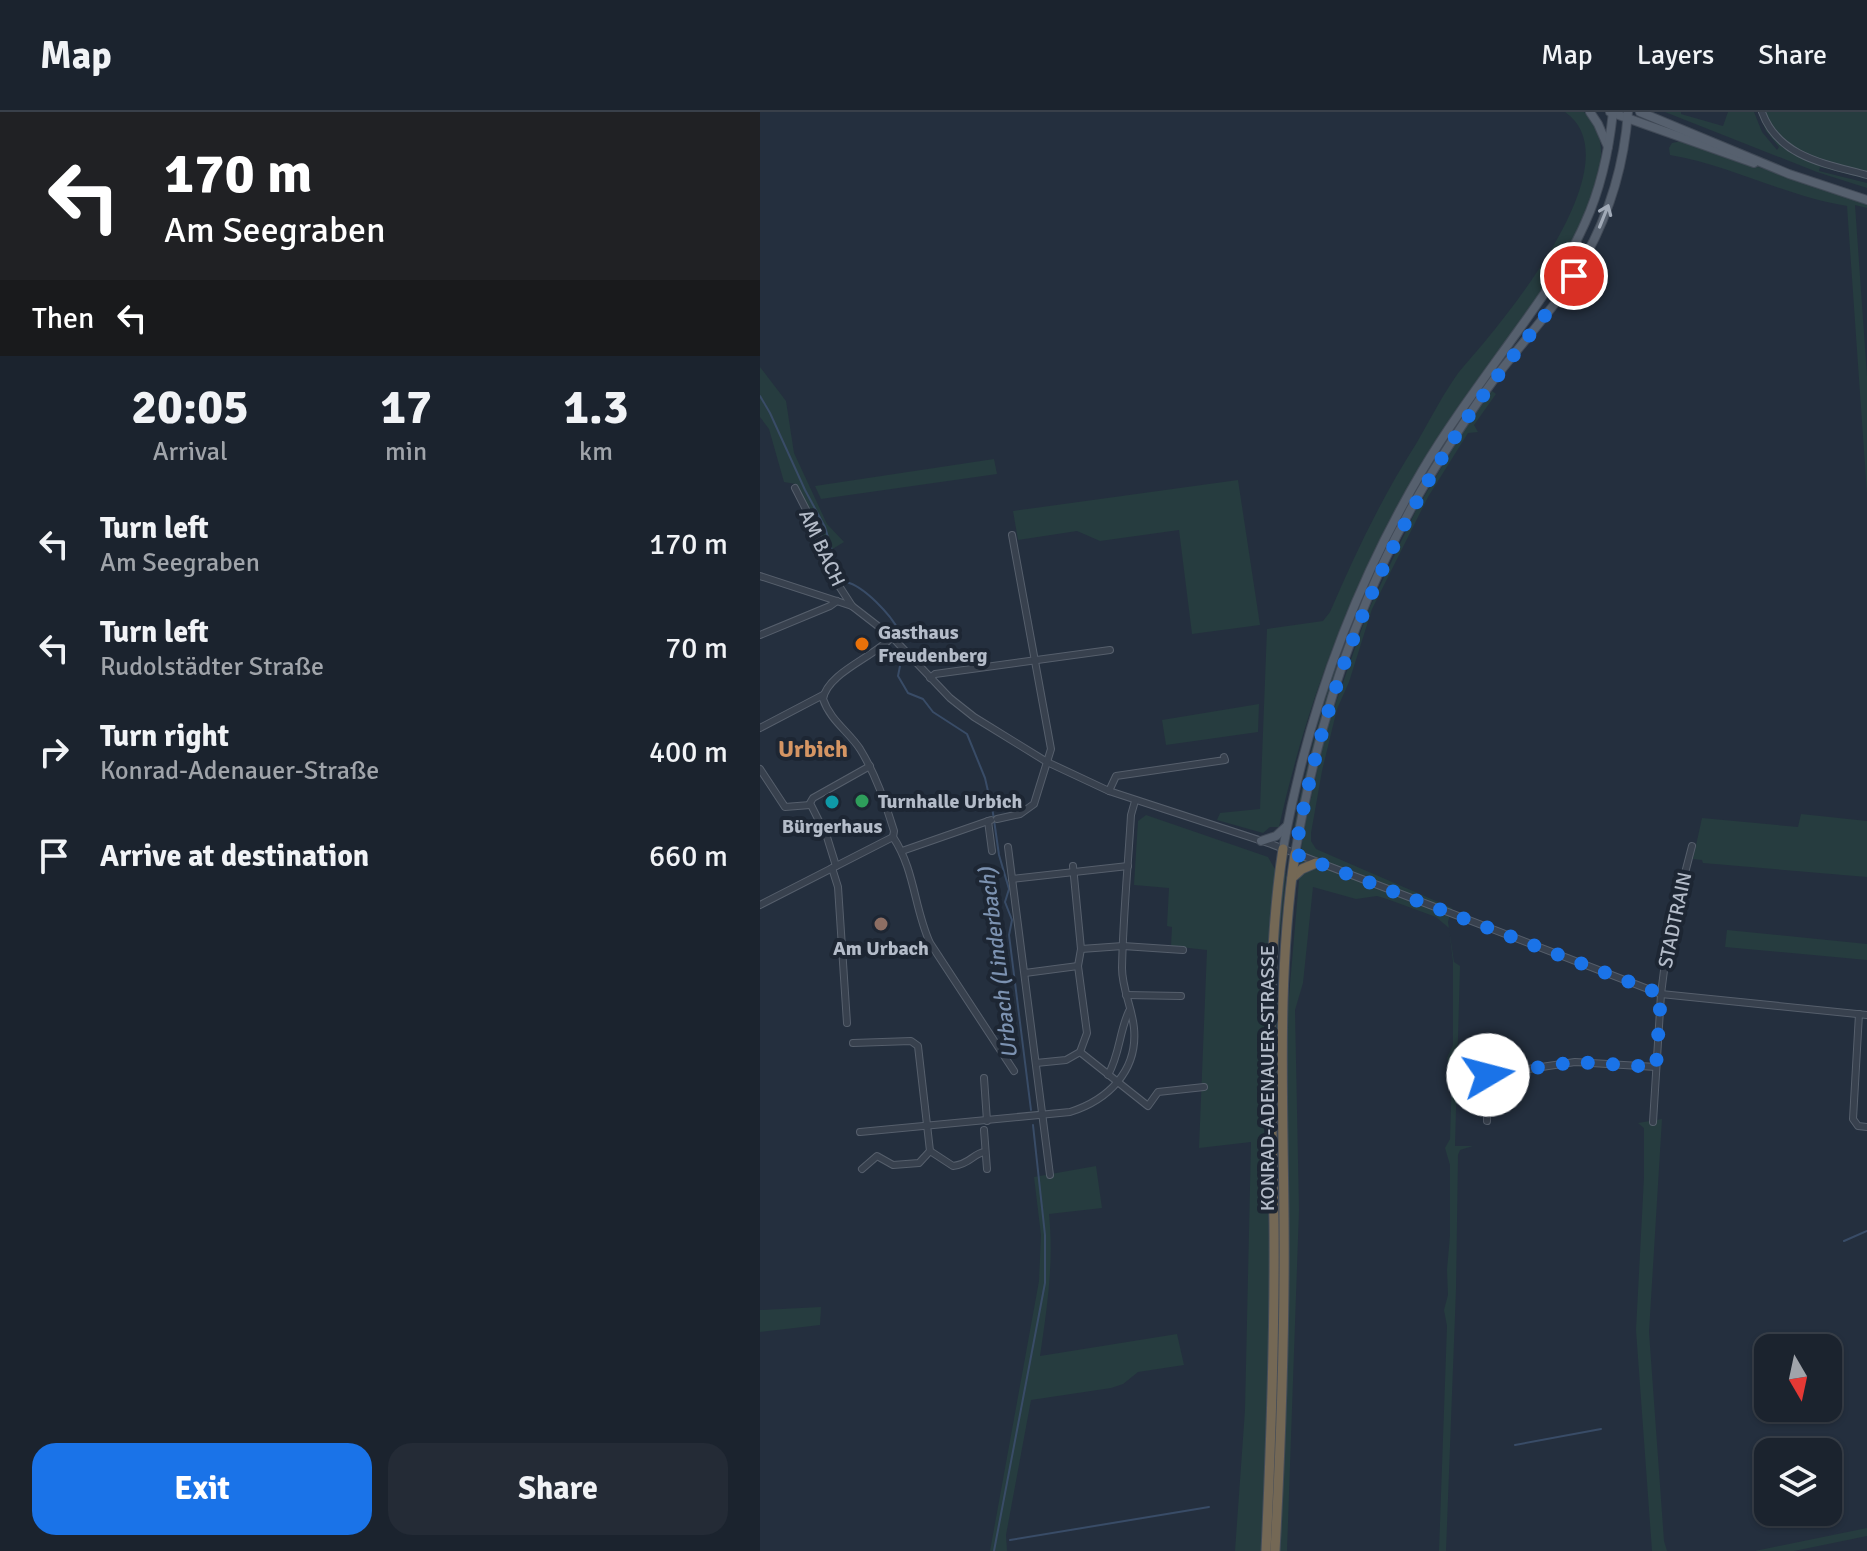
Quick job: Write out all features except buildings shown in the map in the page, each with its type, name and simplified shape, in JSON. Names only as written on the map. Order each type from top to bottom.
[{"type":"highway","name":"KONRAD-ADENAUER-STRASSE","points":[[1266,1551],[1274,1312],[1268,1032],[1272,938],[1283,849]]},
{"type":"highway","name":"KONRAD-ADENAUER-STRASSE","points":[[1275,1551],[1284,1311],[1282,1018],[1295,854]]},
{"type":"highway","points":[[1292,878],[1316,863]]},
{"type":"main road","points":[[1590,112],[1608,149]]},
{"type":"main road","points":[[1612,112],[1867,200]]},
{"type":"main road","name":"KONRAD-ADENAUER-STRASSE","points":[[1283,849],[1297,780],[1323,688],[1364,581],[1432,455],[1569,256],[1593,203],[1608,149],[1612,112]]},
{"type":"main road","points":[[1640,112],[1789,174]]},
{"type":"main road","name":"KONRAD-ADENAUER-STRASSE","points":[[1295,854],[1307,793],[1334,690],[1383,567],[1424,487],[1469,415],[1557,301],[1590,248],[1612,198],[1628,115]]},
{"type":"main road","points":[[1625,141],[1636,129],[1651,127]]},
{"type":"main road","points":[[1261,841],[1276,836],[1287,826]]},
{"type":"street","points":[[1762,112],[1771,130],[1794,152],[1867,175]]},
{"type":"street","name":"AM BACH","points":[[795,488],[815,527],[832,575],[852,606]]},
{"type":"street","points":[[902,851],[992,820],[1020,814],[1034,804],[1050,744],[1012,535]]},
{"type":"street","points":[[760,576],[852,606],[892,637],[930,678],[974,717],[1047,762],[1109,791],[1283,849],[1661,994],[1863,1015],[1853,1119],[1858,1126],[1867,1127]]},
{"type":"street","points":[[760,635],[837,601]]},
{"type":"street","points":[[760,728],[823,695],[830,682],[892,637]]},
{"type":"street","points":[[930,678],[935,674],[1110,650]]},
{"type":"street","points":[[823,695],[830,713],[870,766],[890,819],[893,837],[909,867],[922,924],[930,943],[1014,1071]]},
{"type":"street","points":[[1109,791],[1116,776],[1225,760],[1224,757]]},
{"type":"street","points":[[810,805],[813,798],[870,766]]},
{"type":"street","points":[[760,769],[785,807],[810,805]]},
{"type":"street","points":[[860,1132],[1043,1116],[1087,1107],[1111,1092],[1131,1058],[1134,1043],[1122,969],[1131,815],[1135,801]]},
{"type":"street","points":[[810,805],[827,837],[838,887],[847,1023]]},
{"type":"street","points":[[992,820],[992,851]]},
{"type":"street","points":[[760,905],[893,837]]},
{"type":"street","name":"STADTRAIN","points":[[1653,1122],[1661,994],[1668,939],[1692,846]]},
{"type":"street","points":[[1008,847],[1050,1175]]},
{"type":"street","points":[[1012,879],[1073,869],[1128,866]]},
{"type":"street","points":[[1036,1063],[1066,1060],[1080,1052],[1087,1033],[1078,966],[1081,949],[1073,869]]},
{"type":"street","points":[[1081,949],[1123,946],[1183,950]]},
{"type":"street","points":[[1025,973],[1078,966]]},
{"type":"street","points":[[1126,995],[1181,996]]},
{"type":"street","points":[[1108,1075],[1118,1055],[1123,1023],[1130,1009]]},
{"type":"street","points":[[853,1043],[911,1041],[918,1046],[930,1151],[919,1163],[893,1165],[877,1156],[862,1169]]},
{"type":"street","points":[[1080,1052],[1148,1106],[1158,1092],[1204,1087]]},
{"type":"street","points":[[1487,1121],[1489,1058]]},
{"type":"street","points":[[1488,1075],[1575,1062],[1656,1067]]},
{"type":"street","points":[[984,1078],[987,1121]]},
{"type":"street","points":[[984,1130],[987,1169]]},
{"type":"street","points":[[930,1151],[953,1166],[967,1164],[980,1152],[985,1152]]},
{"type":"green space","points":[[1565,112],[1584,112],[1599,136],[1601,148],[1595,187],[1571,244],[1535,303],[1433,446],[1382,536],[1322,678],[1305,727],[1279,827],[1270,827],[1263,833],[1217,820],[1220,813],[1260,809],[1267,629],[1323,621],[1330,612],[1380,505],[1445,393],[1532,280],[1556,242],[1575,203],[1585,167],[1583,136]]},
{"type":"green space","points":[[1665,112],[1681,112],[1723,126],[1728,112],[1754,112],[1762,132],[1777,150],[1779,147],[1766,131],[1758,112],[1867,112],[1867,179],[1820,167],[1819,171],[1867,183],[1867,188],[1817,172]]},
{"type":"green space","points":[[1682,141],[1867,204],[1867,208],[1855,205],[1867,376],[1867,494],[1847,206],[1670,155],[1672,143]]},
{"type":"green space","points":[[760,367],[786,401],[794,453],[827,524],[844,542],[826,553],[819,527],[796,484],[784,482],[769,429],[760,417]]},
{"type":"green space","points":[[1492,391],[1496,394],[1474,425],[1478,432],[1468,433],[1428,497],[1372,609],[1349,682],[1337,709],[1311,833],[1316,849],[1452,908],[1449,928],[1436,917],[1387,899],[1377,896],[1356,899],[1313,887],[1303,983],[1295,1010],[1299,1210],[1287,1551],[1280,1551],[1289,1272],[1287,1019],[1303,834],[1326,731],[1368,611],[1416,510],[1464,430]]},
{"type":"green space","points":[[994,459],[997,474],[821,499],[815,486]]},
{"type":"green space","points":[[1238,480],[1260,625],[1192,634],[1179,530],[1100,541],[1077,531],[1018,540],[1013,511]]},
{"type":"green space","points":[[1345,644],[1295,834],[1321,713]]},
{"type":"green space","points":[[1259,704],[1258,732],[1166,745],[1162,720]]},
{"type":"green space","points":[[1801,814],[1867,821],[1867,877],[1703,863],[1702,860],[1693,859],[1702,818],[1798,827]]},
{"type":"green space","points":[[1146,815],[1268,857],[1276,871],[1268,945],[1265,1020],[1270,1304],[1262,1551],[1235,1551],[1245,1410],[1251,1142],[1199,1148],[1207,950],[1171,946],[1172,927],[1167,926],[1169,888],[1134,885],[1138,821]]},
{"type":"green space","points":[[1284,872],[1277,965],[1277,1211],[1274,971]]},
{"type":"green space","points":[[1727,930],[1867,944],[1867,960],[1725,947]]},
{"type":"green space","points":[[1449,931],[1454,962],[1460,966],[1455,1146],[1473,1146],[1460,1150],[1458,1155],[1446,1551],[1439,1551],[1447,1326],[1444,1310],[1448,1295],[1450,1235],[1450,1165],[1445,1148],[1450,1139],[1452,1074],[1447,1058],[1453,1045],[1453,962]]},
{"type":"green space","points":[[1662,1119],[1649,1332],[1667,1551],[1652,1551],[1636,1330],[1644,1177],[1644,1128],[1638,1123]]},
{"type":"green space","points":[[1096,1166],[1102,1208],[1049,1214],[1050,1268],[1040,1356],[1177,1334],[1184,1365],[1138,1372],[1123,1384],[1111,1388],[1031,1400],[1006,1535],[1007,1551],[990,1551],[1039,1281],[1041,1235],[1034,1177]]},
{"type":"green space","points":[[821,1307],[820,1325],[760,1332],[760,1310]]},
{"type":"green space","points":[[1867,1528],[1867,1536],[1794,1551],[1755,1551]]},
{"type":"waterway","name":"Urbach (Linderbach)","points":[[760,396],[825,527],[836,564],[846,582],[861,589],[876,602],[899,631]]},
{"type":"waterway","name":"Urbach (Linderbach)","points":[[901,661],[898,676],[908,693],[923,699],[933,712],[967,734],[985,778],[999,855],[1009,889],[1005,902],[1012,920],[1009,935],[1031,1110]]},
{"type":"waterway","name":"Urbach (Linderbach)","points":[[994,1551],[1045,1283],[1045,1235],[1033,1125]]},
{"type":"waterway","points":[[1844,1241],[1867,1231]]},
{"type":"waterway","points":[[1515,1445],[1601,1429]]},
{"type":"waterway","points":[[1010,1540],[1209,1507]]},
{"type":"place","name":"Gasthaus Freudenberg","points":[[862,644]]},
{"type":"place","name":"Turnhalle Urbich","points":[[862,801]]},
{"type":"place","name":"Bürgerhaus","points":[[832,802]]},
{"type":"place","name":"Am Urbach","points":[[881,924]]},
{"type":"district","name":"Urbich","points":[[813,749]]},
{"type":"route","points":[[1488,1075],[1575,1062],[1656,1067],[1661,994],[1295,854],[1307,793],[1334,690],[1350,645],[1402,526],[1469,415],[1574,276]]}]
